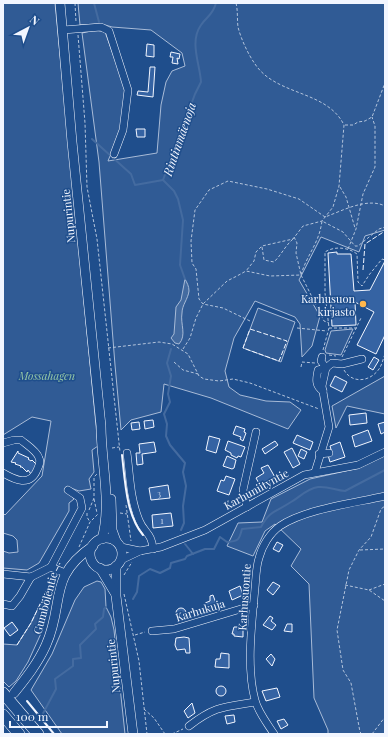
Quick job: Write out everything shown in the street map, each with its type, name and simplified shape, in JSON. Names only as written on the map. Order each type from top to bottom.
[{"type":"highway","points":[[8,693],[38,734]]},
{"type":"highway","points":[[3,715],[19,734]]},
{"type":"main road","name":"Nupurintie","points":[[60,3],[72,142],[101,427],[105,507],[105,527],[102,539]]},
{"type":"main road","name":"Nupurintie","points":[[101,427],[106,448],[112,530],[118,544]]},
{"type":"main road","points":[[107,538],[118,544],[118,563],[106,570],[100,568],[93,561],[91,551],[93,546],[102,539],[107,538]]},
{"type":"main road","name":"Gumbölentie","points":[[8,693],[35,666],[46,646],[52,629],[61,583],[65,573],[75,561],[93,546]]},
{"type":"main road","points":[[75,561],[93,561]]},
{"type":"main road","name":"Nupurintie","points":[[118,563],[116,596],[132,734]]},
{"type":"main road","name":"Nupurintie","points":[[100,568],[116,596]]},
{"type":"street","points":[[63,30],[102,27],[109,31],[128,90],[123,130],[114,154]]},
{"type":"street","points":[[322,357],[321,361],[329,365],[342,364],[362,359]]},
{"type":"street","points":[[315,472],[319,454],[326,440],[329,427],[325,411],[323,376],[329,365]]},
{"type":"street","points":[[247,506],[243,490],[256,432]]},
{"type":"street","points":[[3,444],[14,440],[21,440],[39,457],[40,462],[34,477],[28,480],[22,481],[3,473]]},
{"type":"street","name":"Karhuniityntie","points":[[118,563],[131,553],[153,549],[205,530],[298,478],[315,472],[358,465],[385,452]]},
{"type":"street","points":[[319,454],[329,453]]},
{"type":"street","points":[[124,454],[134,506],[141,525],[152,540],[153,549]]},
{"type":"street","points":[[3,574],[31,577],[52,567],[82,508],[80,498],[68,490]]},
{"type":"street","name":"Karhusuontie","points":[[274,734],[255,702],[252,687],[251,662],[254,605],[258,559],[263,546],[270,535],[280,526],[293,519],[385,496]]},
{"type":"street","points":[[118,544],[131,553]]},
{"type":"street","points":[[52,567],[65,573]]},
{"type":"street","points":[[3,604],[12,606],[20,596],[31,577]]},
{"type":"street","name":"Karhukuja","points":[[152,631],[174,629],[254,605]]},
{"type":"street","points":[[189,726],[206,713],[219,707],[255,702]]},
{"type":"path","points":[[75,3],[86,123],[87,188],[97,239],[119,447],[124,454]]},
{"type":"path","points":[[226,3],[231,3]]},
{"type":"path","points":[[236,3],[238,28],[256,65],[272,81],[325,105],[341,118],[344,126],[339,186],[333,207],[322,221],[317,243],[303,267],[301,275]]},
{"type":"path","points":[[344,126],[353,125],[372,117],[385,83]]},
{"type":"path","points":[[347,249],[356,229],[363,194],[375,167],[375,126],[372,117]]},
{"type":"path","points":[[250,321],[224,308],[203,304],[198,299],[196,269],[192,263],[191,241],[195,210],[209,190],[228,181],[267,189],[299,200],[325,217]]},
{"type":"path","points":[[339,186],[346,197],[356,229]]},
{"type":"path","points":[[325,217],[362,204],[379,203],[385,206]]},
{"type":"path","points":[[262,246],[264,260],[274,262],[283,253],[286,246],[303,226],[322,221],[343,232],[351,242],[358,246],[385,226]]},
{"type":"path","points":[[183,350],[190,338],[196,318],[203,304],[227,282],[246,271],[254,261],[256,252],[262,246],[294,238]]},
{"type":"path","points":[[294,238],[297,243],[296,253],[301,275],[324,321],[329,323]]},
{"type":"path","points":[[322,357],[327,331],[329,328],[325,293],[325,252],[331,248],[347,249],[357,254],[358,282],[362,286],[382,259],[385,260]]},
{"type":"path","points":[[246,271],[270,276],[301,275]]},
{"type":"path","points":[[342,358],[361,318]]},
{"type":"path","points":[[297,328],[327,331]]},
{"type":"path","points":[[329,328],[357,328]]},
{"type":"path","points":[[108,348],[158,342],[172,344],[183,350],[190,357],[198,374]]},
{"type":"path","points":[[329,365],[342,368],[352,378],[364,379],[372,376],[379,369],[385,354]]},
{"type":"path","points":[[174,362],[184,370],[198,374],[204,379],[233,379],[250,383],[325,411]]},
{"type":"path","points":[[301,367],[302,362],[315,363]]},
{"type":"path","points":[[112,448],[119,447]]},
{"type":"path","points":[[97,474],[94,477],[94,498],[97,514]]},
{"type":"path","points":[[90,522],[87,517],[94,498]]},
{"type":"path","points":[[123,580],[125,571],[132,561],[126,499]]},
{"type":"path","points":[[362,734],[360,732],[351,683],[343,670],[336,630],[349,570],[359,550],[371,537],[381,509],[385,506]]},
{"type":"path","points":[[116,513],[128,514]]},
{"type":"path","points":[[76,550],[90,522],[97,514],[103,514]]},
{"type":"path","points":[[359,550],[385,549]]},
{"type":"path","points":[[369,590],[385,584]]},
{"type":"path","points":[[345,585],[369,590],[385,601]]},
{"type":"path","points":[[124,588],[128,617],[134,636],[139,661],[147,734]]},
{"type":"path","points":[[134,636],[152,631]]},
{"type":"path","points":[[144,709],[154,718],[165,734]]},
{"type":"path","points":[[372,734],[385,717]]},
{"type":"path","points":[[172,734],[189,726]]},
{"type":"shaded area","name":"Mossahagen","points":[[3,3],[55,3],[98,446],[92,450],[94,472],[89,479],[91,489],[79,491],[68,487],[66,491],[74,499],[69,503],[69,511],[39,563],[27,570],[3,568],[3,551],[9,553],[18,552],[17,540],[13,536],[3,533],[3,513],[5,515],[42,476],[51,421],[32,417],[3,435]]},
{"type":"shaded area","points":[[78,3],[385,3],[385,230],[365,236],[359,252],[321,237],[299,280],[320,316],[312,346],[302,357],[300,324],[295,317],[255,301],[234,338],[225,371],[229,387],[240,395],[266,401],[290,402],[301,410],[288,429],[211,398],[164,384],[161,412],[131,420],[121,430],[99,162],[82,33],[96,30],[105,32],[126,90],[120,131],[108,161],[157,153],[161,105],[166,82],[172,71],[185,66],[182,53],[151,30],[112,27],[102,24],[80,25]]},
{"type":"shaded area","points":[[185,279],[189,291],[182,310],[183,337],[179,344],[175,343],[171,338],[174,334],[176,307],[181,300]]},
{"type":"shaded area","points":[[258,308],[295,322],[281,362],[243,348]]},
{"type":"shaded area","points":[[353,329],[341,355],[326,353],[325,350],[331,331]]},
{"type":"shaded area","points":[[385,376],[385,414],[347,406],[336,428],[332,406]]},
{"type":"shaded area","points":[[385,455],[385,734],[328,734],[328,730],[314,698],[309,584],[291,566],[301,549],[275,524],[265,531],[253,556],[227,546],[238,523],[262,522],[271,499],[310,479],[359,468]]},
{"type":"shaded area","points":[[52,579],[43,629],[28,662],[16,681],[9,687],[3,681],[3,644],[17,645],[31,623]]},
{"type":"shaded area","points":[[97,581],[101,582],[105,589],[106,607],[111,617],[114,630],[125,734],[62,734],[31,690],[52,654],[75,600],[84,587]]},
{"type":"building","points":[[147,44],[154,45],[154,57],[146,56]]},
{"type":"building","points":[[171,52],[180,54],[179,59],[177,58],[178,64],[172,63],[173,57],[170,57]]},
{"type":"building","points":[[150,67],[155,67],[153,97],[137,95],[138,91],[148,92]]},
{"type":"building","points":[[136,129],[145,129],[145,137],[137,137]]},
{"type":"building","points":[[337,252],[337,254],[351,254],[354,291],[370,290],[385,261],[385,335],[376,354],[357,345],[374,312],[355,302],[356,325],[332,326],[328,253]]},
{"type":"building","points":[[374,357],[379,360],[373,370],[368,367]]},
{"type":"building","points":[[335,376],[347,382],[342,392],[330,386]]},
{"type":"building","points":[[366,413],[367,423],[350,425],[349,415]]},
{"type":"building","points":[[153,420],[154,427],[145,429],[144,421]]},
{"type":"building","points":[[139,422],[140,429],[132,430],[131,423]]},
{"type":"building","points":[[385,422],[385,432],[381,434],[378,424]]},
{"type":"building","points":[[236,426],[245,429],[244,432],[246,433],[243,441],[240,439],[241,437],[233,434]]},
{"type":"building","points":[[368,430],[372,441],[355,447],[352,436]]},
{"type":"building","points":[[297,435],[313,442],[310,450],[293,443]]},
{"type":"building","points":[[209,436],[220,439],[216,453],[206,450]]},
{"type":"building","points":[[228,441],[245,447],[241,457],[238,456],[237,458],[225,450]]},
{"type":"building","points":[[275,441],[278,445],[265,454],[262,449]]},
{"type":"building","points":[[154,442],[156,452],[142,454],[143,464],[137,465],[136,453],[140,453],[139,444]]},
{"type":"building","points":[[340,442],[345,457],[330,462],[328,455],[332,453],[330,446]]},
{"type":"building","points":[[292,448],[300,464],[293,468],[284,452]]},
{"type":"building","points":[[301,449],[307,452],[304,459],[298,456]]},
{"type":"building","points":[[18,451],[18,453],[29,458],[28,459],[31,461],[32,460],[36,464],[38,463],[31,474],[28,470],[27,472],[20,467],[21,466],[11,462]]},
{"type":"building","points":[[227,456],[236,460],[234,468],[232,469],[223,466]]},
{"type":"building","points":[[268,465],[276,479],[261,487],[256,478],[264,473],[261,468]]},
{"type":"building","points":[[226,476],[235,479],[229,495],[217,491],[221,480],[224,481]]},
{"type":"building","points":[[168,485],[170,498],[151,500],[149,488]]},
{"type":"building","points":[[171,513],[173,526],[153,528],[152,515]]},
{"type":"building","points":[[277,542],[283,545],[279,552],[273,549]]},
{"type":"building","points":[[273,582],[280,586],[273,595],[267,590]]},
{"type":"building","points":[[240,586],[243,595],[232,600],[229,591]]},
{"type":"building","points":[[213,595],[217,606],[207,609],[205,603],[210,601],[210,596]]},
{"type":"building","points":[[181,608],[186,613],[181,618],[176,613]]},
{"type":"building","points":[[270,616],[273,618],[271,621],[276,625],[272,630],[263,625]]},
{"type":"building","points":[[12,622],[18,630],[10,636],[4,628]]},
{"type":"building","points":[[287,624],[292,624],[292,632],[284,631]]},
{"type":"building","points":[[234,627],[243,627],[243,637],[234,636],[234,634],[232,634]]},
{"type":"building","points":[[176,638],[189,638],[190,653],[186,653],[185,649],[177,650],[175,645]]},
{"type":"building","points":[[221,653],[229,654],[229,668],[215,667],[216,659],[220,659]]},
{"type":"building","points":[[271,654],[275,659],[272,666],[266,659]]},
{"type":"building","points":[[219,686],[223,686],[225,687],[225,695],[219,696],[216,693],[216,689]]},
{"type":"building","points":[[277,688],[280,697],[266,701],[262,691]]},
{"type":"building","points":[[192,703],[195,713],[188,718],[184,711]]},
{"type":"building","points":[[234,715],[235,722],[227,724],[225,716]]},
{"type":"building","points":[[284,719],[288,725],[281,729],[277,721]]},
{"type":"waterway","points":[[94,3],[99,22]]},
{"type":"waterway","name":"Rintinmäenoja","points":[[163,180],[195,94],[201,82],[195,46],[198,32],[201,25],[212,13],[216,3]]},
{"type":"waterway","points":[[92,139],[131,174],[135,185],[163,180]]},
{"type":"waterway","name":"Rintinmäenoja","points":[[163,180],[174,191],[178,199],[183,220],[180,265],[185,279]]},
{"type":"waterway","name":"Rintinmäenoja","points":[[171,349],[167,363],[171,376],[168,394],[170,402],[164,414],[167,424],[166,436],[170,445],[185,463],[183,472],[186,486],[183,506],[184,523],[181,530]]},
{"type":"waterway","points":[[133,599],[137,592],[139,576],[150,569],[160,573],[170,568],[171,563],[185,559],[187,556],[205,549],[214,549],[220,537],[227,542],[237,540],[242,529],[261,527],[270,514],[310,489],[322,487],[345,491],[385,470]]},
{"type":"waterway","name":"Rintinmäenoja","points":[[185,544],[193,554]]},
{"type":"waterway","points":[[39,721],[56,689],[55,679],[73,666],[73,659],[81,658],[80,645],[96,629],[95,624],[103,617],[104,609],[106,607]]},
{"type":"fence","points":[[363,270],[365,244],[385,231]]},
{"type":"fence","points":[[250,329],[287,341],[279,361],[243,348],[250,329]]},
{"type":"fence","points":[[17,645],[31,623],[60,563]]},
{"type":"wall","points":[[122,455],[127,497],[133,518],[143,535]]},
{"type":"wall","points":[[27,701],[54,734]]},
{"type":"place","name":"Karhusuon kirjasto","points":[[363,304]]}]
